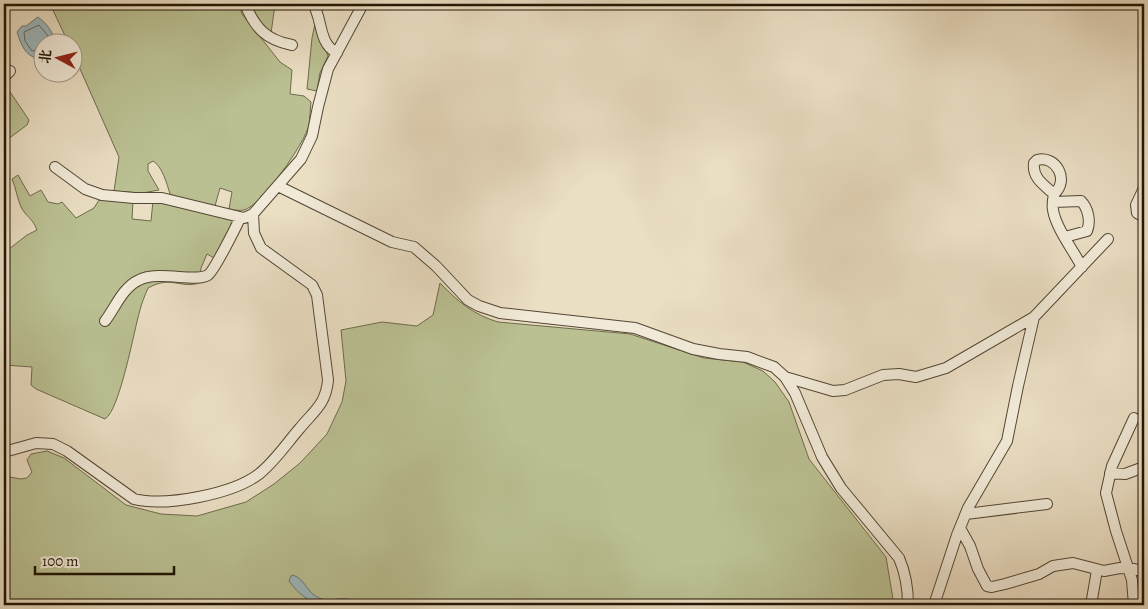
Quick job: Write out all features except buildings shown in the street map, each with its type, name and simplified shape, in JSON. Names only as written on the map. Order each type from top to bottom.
[{"type":"street","points":[[245,4],[253,22],[265,35],[277,42],[292,45]]},
{"type":"street","points":[[313,4],[317,10],[324,42],[337,53]]},
{"type":"street","points":[[55,167],[85,189],[102,195],[162,198],[240,218],[253,214],[301,159],[312,136],[328,69],[363,4]]},
{"type":"street","points":[[278,186],[392,242],[414,247],[436,266],[468,300],[479,306],[500,313],[635,328],[693,349],[719,354],[747,356],[774,367],[785,377],[795,393],[822,457],[841,488],[899,558],[906,579],[908,605]]},
{"type":"street","points":[[1144,188],[1136,206],[1137,213],[1144,217]]},
{"type":"street","points":[[1065,237],[1087,231],[1089,225],[1087,210],[1081,201],[1054,198],[1053,209],[1061,231],[1082,267]]},
{"type":"street","points":[[4,452],[36,443],[53,444],[68,451],[134,499],[145,502],[179,500],[220,492],[259,474],[321,405],[327,393],[328,380],[317,295],[312,285],[261,248],[254,233],[253,214]]},
{"type":"street","points":[[105,321],[124,293],[137,280],[170,275],[200,278],[209,275],[240,218]]},
{"type":"street","points":[[785,377],[833,391],[845,390],[883,375],[899,374],[916,377],[946,368],[1034,317],[1108,239]]},
{"type":"street","points":[[934,605],[966,514],[1007,441],[1034,317]]},
{"type":"street","points":[[1134,418],[1110,473],[1106,493],[1116,531],[1129,568],[1134,605]]},
{"type":"street","points":[[1110,473],[1125,474],[1144,467]]},
{"type":"street","points":[[966,514],[1047,504]]},
{"type":"street","points":[[960,528],[987,586],[992,587],[1005,584],[1039,574],[1053,566],[1072,563],[1104,572],[1120,568],[1144,572]]},
{"type":"street","points":[[1091,605],[1097,570]]},
{"type":"green space","points":[[50,4],[239,4],[242,14],[280,62],[292,70],[290,94],[304,96],[311,102],[309,125],[306,134],[291,159],[271,186],[252,206],[244,210],[229,209],[232,192],[220,188],[215,206],[170,194],[162,171],[153,161],[148,164],[148,171],[159,190],[142,193],[114,191],[119,157],[82,73],[82,32],[63,32]]},
{"type":"green space","points":[[249,4],[275,5],[271,33],[263,29]]},
{"type":"green space","points":[[316,19],[328,56],[320,73],[317,91],[307,89],[312,38]]},
{"type":"green space","points":[[6,86],[29,120],[27,125],[4,142],[4,87]]},
{"type":"green space","points":[[18,175],[30,196],[41,190],[48,202],[58,204],[62,202],[76,218],[94,208],[99,200],[133,202],[132,219],[151,221],[153,201],[235,219],[216,259],[207,254],[201,268],[199,283],[169,282],[156,284],[148,288],[141,307],[121,386],[111,413],[105,419],[36,389],[31,385],[32,367],[4,365],[4,253],[27,235],[37,230],[20,204],[12,179]]},
{"type":"green space","points":[[440,283],[466,307],[498,322],[630,334],[704,358],[743,362],[763,371],[775,382],[789,402],[809,459],[886,557],[894,605],[4,605],[4,476],[21,479],[27,478],[32,472],[27,460],[31,454],[47,451],[64,458],[126,505],[161,514],[197,516],[246,502],[274,484],[300,463],[327,434],[342,402],[346,381],[341,330],[382,322],[417,326],[433,315]]},
{"type":"water","points":[[38,17],[51,32],[32,32],[32,56],[24,49],[17,32],[22,26],[26,26]]},
{"type":"water","points":[[293,575],[301,580],[319,598],[329,600],[349,599],[361,605],[329,605],[312,601],[304,597],[289,581]]}]
